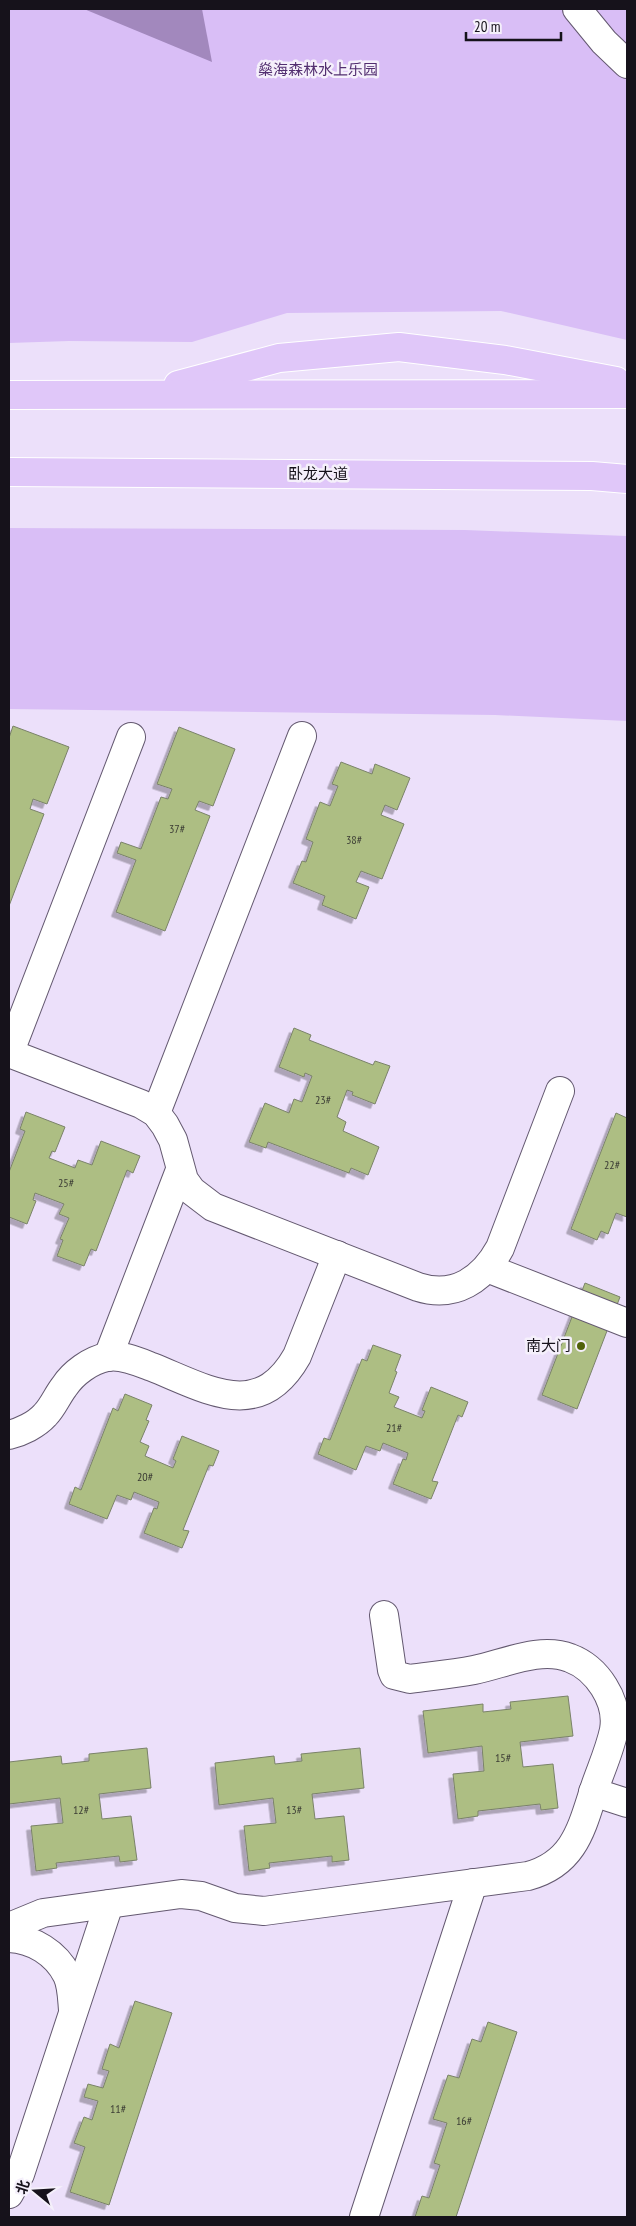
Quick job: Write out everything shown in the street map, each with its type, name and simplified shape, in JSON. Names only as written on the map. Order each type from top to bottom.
[{"type":"main road","points":[[140,394],[279,358],[399,347],[506,360],[627,383]]},
{"type":"main road","points":[[9,395],[627,394]]},
{"type":"main road","name":"卧龙大道","points":[[9,472],[592,476],[627,479]]},
{"type":"lane","points":[[577,9],[604,42],[627,64]]},
{"type":"lane","points":[[156,1113],[302,736]]},
{"type":"lane","points":[[131,737],[9,1054],[141,1104],[156,1113],[173,1140],[184,1180],[192,1191],[213,1207],[418,1287],[439,1291],[470,1282],[481,1275],[500,1248],[560,1091]]},
{"type":"lane","points":[[108,1357],[180,1170]]},
{"type":"lane","points":[[157,1230],[164,1221],[181,1210],[190,1207],[213,1207]]},
{"type":"lane","points":[[9,1435],[26,1429],[44,1416],[64,1386],[76,1373],[92,1363],[108,1357],[142,1363],[216,1393],[234,1396],[252,1395],[267,1390],[290,1369],[298,1356],[337,1255]]},
{"type":"lane","points":[[487,1268],[627,1323]]},
{"type":"lane","points":[[9,1927],[43,1914],[190,1894],[235,1908],[264,1911],[528,1876],[556,1865],[580,1832],[614,1729],[613,1709],[604,1687],[590,1669],[570,1658],[548,1653],[474,1670],[410,1679],[400,1678],[394,1675],[392,1670],[384,1615]]},
{"type":"lane","points":[[593,1792],[627,1803]]},
{"type":"lane","points":[[364,2217],[473,1883]]},
{"type":"lane","points":[[9,2194],[20,2174],[109,1904]]},
{"type":"lane","points":[[9,1938],[37,1944],[54,1956],[67,1975],[72,1992],[73,2012]]},
{"type":"green space","name":"燊海森林水上乐园","points":[[9,9],[627,9],[627,340],[501,311],[287,313],[192,342],[69,341],[9,343]]},
{"type":"green space","points":[[9,528],[465,530],[627,536],[627,721],[495,715],[9,709]]},
{"type":"shaded area","points":[[84,9],[202,9],[212,62]]},
{"type":"building","points":[[13,726],[69,747],[47,804],[33,799],[30,809],[44,814],[9,906],[9,738]]},
{"type":"building","points":[[179,727],[235,749],[213,806],[199,801],[195,810],[210,816],[165,931],[116,912],[136,860],[117,853],[121,842],[141,849],[161,797],[168,799],[172,789],[157,784]]},
{"type":"building","points":[[341,762],[372,774],[375,764],[410,778],[397,810],[385,805],[381,815],[404,824],[382,879],[361,871],[356,882],[369,887],[356,919],[322,905],[325,896],[293,883],[302,861],[306,862],[313,842],[306,839],[320,802],[330,806],[338,786],[332,784]]},
{"type":"building","points":[[294,1028],[311,1035],[309,1040],[373,1065],[375,1061],[390,1066],[375,1104],[352,1095],[353,1092],[347,1090],[337,1117],[346,1122],[343,1131],[379,1147],[368,1175],[351,1168],[349,1173],[268,1142],[266,1148],[249,1142],[265,1103],[289,1113],[294,1099],[302,1102],[312,1076],[305,1073],[304,1077],[279,1067]]},
{"type":"building","points":[[26,1112],[65,1127],[55,1152],[52,1151],[49,1158],[75,1168],[78,1160],[92,1165],[101,1141],[140,1156],[133,1173],[127,1170],[96,1251],[91,1249],[84,1266],[57,1256],[63,1240],[60,1239],[69,1218],[59,1214],[64,1204],[35,1193],[33,1200],[36,1201],[27,1224],[9,1217],[9,1172],[25,1131],[20,1129]]},
{"type":"building","points":[[616,1113],[627,1118],[627,1217],[616,1213],[608,1234],[601,1231],[597,1240],[571,1229]]},
{"type":"building","name":"南大门","points":[[585,1283],[620,1297],[577,1409],[542,1395]]},
{"type":"building","points":[[373,1345],[401,1355],[389,1393],[399,1397],[394,1407],[422,1418],[425,1411],[422,1410],[431,1387],[468,1402],[462,1417],[458,1415],[432,1481],[438,1482],[431,1499],[393,1484],[403,1459],[406,1460],[408,1453],[383,1443],[380,1451],[366,1446],[356,1470],[318,1454],[324,1438],[330,1440],[362,1359],[367,1361]]},
{"type":"building","points":[[125,1394],[152,1405],[146,1420],[149,1421],[140,1442],[149,1446],[145,1456],[173,1468],[176,1461],[173,1459],[182,1436],[219,1451],[213,1466],[209,1465],[183,1530],[189,1531],[182,1548],[144,1533],[154,1508],[157,1509],[159,1502],[134,1492],[131,1500],[117,1495],[107,1519],[69,1504],[75,1487],[81,1490],[113,1408],[118,1411]]},
{"type":"building","points":[[568,1696],[573,1736],[520,1742],[523,1767],[553,1764],[558,1808],[541,1810],[540,1804],[478,1811],[478,1816],[458,1819],[453,1774],[484,1771],[482,1746],[428,1753],[423,1711],[483,1704],[483,1712],[511,1709],[510,1702]]},
{"type":"building","points":[[147,1748],[151,1788],[99,1794],[102,1819],[131,1816],[137,1860],[120,1862],[119,1856],[56,1863],[57,1868],[36,1871],[31,1826],[63,1823],[60,1798],[9,1804],[9,1762],[61,1756],[62,1764],[89,1761],[89,1754]]},
{"type":"building","points":[[360,1748],[364,1788],[312,1794],[315,1819],[344,1816],[349,1860],[332,1862],[332,1856],[269,1863],[270,1868],[249,1871],[244,1826],[276,1823],[273,1798],[219,1805],[215,1763],[274,1756],[275,1764],[302,1761],[301,1754]]},
{"type":"building","points":[[135,2001],[172,2013],[109,2205],[70,2192],[85,2147],[74,2143],[84,2117],[92,2120],[98,2101],[84,2097],[88,2084],[103,2088],[109,2071],[102,2069],[110,2044],[119,2048]]},
{"type":"building","points":[[488,2022],[517,2032],[456,2217],[415,2217],[422,2196],[429,2198],[440,2165],[434,2163],[447,2123],[433,2119],[448,2075],[459,2078],[472,2039],[481,2042]]},
{"type":"place","name":"南大门","points":[[581,1346]]}]
